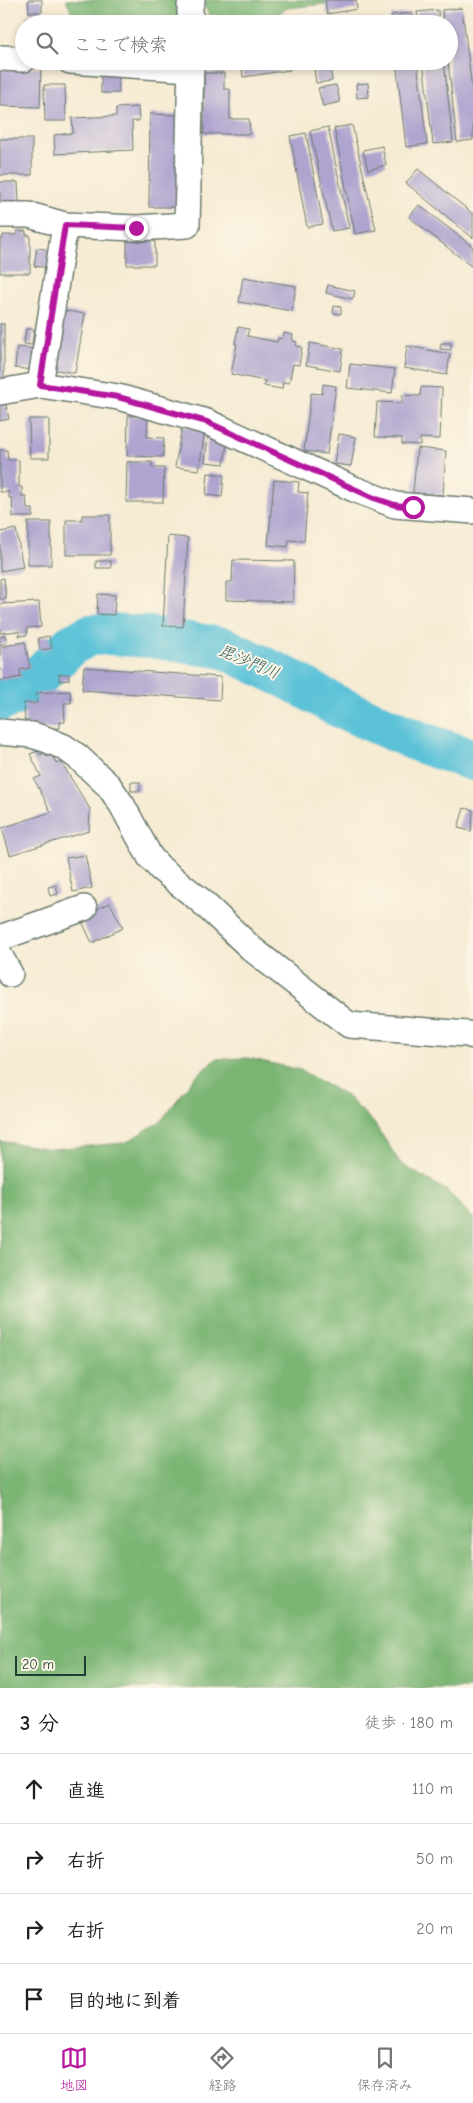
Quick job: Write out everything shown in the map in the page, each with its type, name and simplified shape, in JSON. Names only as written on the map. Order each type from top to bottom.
[{"type":"street","points":[[190,15],[192,0]]},
{"type":"street","points":[[0,58],[15,59]]},
{"type":"street","points":[[0,214],[29,215],[65,225],[136,228],[188,225],[191,70]]},
{"type":"street","points":[[40,385],[65,225]]},
{"type":"street","points":[[0,392],[40,385],[118,397],[207,422],[354,489],[395,505],[473,511]]},
{"type":"street","points":[[0,732],[46,739],[64,746],[78,757],[109,786],[122,805],[150,857],[161,869],[200,900],[252,949],[349,1025],[468,1034],[473,1036]]},
{"type":"street","points":[[0,938],[84,908]]},
{"type":"green space","points":[[66,0],[180,0],[179,15],[73,15]]},
{"type":"green space","points":[[206,0],[366,0],[287,8],[276,15],[210,15],[204,6]]},
{"type":"green space","points":[[248,1058],[300,1070],[348,1097],[374,1123],[401,1164],[447,1191],[473,1218],[473,1688],[0,1688],[0,1141],[52,1149],[125,1143],[161,1121],[194,1078],[216,1059]]},
{"type":"building","points":[[28,0],[42,0],[42,12],[29,12]]},
{"type":"building","points":[[325,0],[356,0],[357,9],[327,14]]},
{"type":"building","points":[[462,8],[473,98],[473,140],[457,142],[449,70],[458,70],[458,15],[442,15],[442,10]]},
{"type":"building","points":[[438,10],[438,15],[418,15],[417,12]]},
{"type":"building","points":[[411,13],[411,15],[391,15]]},
{"type":"building","points":[[0,67],[15,67],[15,70],[41,70],[40,107],[0,106]]},
{"type":"building","points":[[101,70],[118,70],[119,93],[101,93]]},
{"type":"building","points":[[242,70],[290,70],[243,77]]},
{"type":"building","points":[[314,70],[331,70],[332,81],[316,83]]},
{"type":"building","points":[[397,70],[418,70],[427,144],[406,147]]},
{"type":"building","points":[[424,70],[445,70],[453,142],[433,144]]},
{"type":"building","points":[[204,73],[224,73],[224,89],[230,89],[230,119],[249,119],[250,134],[204,134]]},
{"type":"building","points":[[368,83],[369,97],[357,98],[356,84]]},
{"type":"building","points":[[44,85],[65,85],[66,121],[45,121]]},
{"type":"building","points":[[336,85],[340,102],[323,106],[318,88]]},
{"type":"building","points":[[138,107],[139,121],[132,121],[133,150],[55,154],[54,135],[73,133],[72,118],[116,116],[116,108]]},
{"type":"building","points":[[150,114],[178,115],[178,207],[149,207]]},
{"type":"building","points":[[352,125],[376,230],[355,234],[334,128]]},
{"type":"building","points":[[328,127],[349,228],[332,231],[310,131]]},
{"type":"building","points":[[306,133],[323,224],[307,227],[290,136]]},
{"type":"building","points":[[0,139],[32,139],[32,175],[0,175]]},
{"type":"building","points":[[382,146],[386,165],[368,170],[363,150]]},
{"type":"building","points":[[418,169],[473,214],[473,238],[406,183]]},
{"type":"building","points":[[0,182],[18,182],[19,203],[0,203]]},
{"type":"building","points":[[419,205],[473,247],[472,267],[409,217]]},
{"type":"building","points":[[17,231],[26,231],[26,235],[30,235],[30,273],[0,273],[0,239],[3,239],[3,235],[17,235]]},
{"type":"building","points":[[127,241],[155,241],[155,265],[127,265]]},
{"type":"building","points":[[37,248],[52,250],[49,268],[34,266]]},
{"type":"building","points":[[243,277],[296,286],[292,311],[239,302]]},
{"type":"building","points":[[328,285],[355,291],[353,299],[326,293]]},
{"type":"building","points":[[334,306],[341,307],[341,314],[333,313]]},
{"type":"building","points":[[61,310],[85,314],[75,373],[51,369]]},
{"type":"building","points":[[0,324],[4,324],[4,379],[0,379]]},
{"type":"building","points":[[238,327],[249,329],[247,336],[277,342],[278,338],[282,339],[284,333],[293,335],[292,341],[297,342],[296,346],[302,347],[299,365],[293,364],[289,383],[283,382],[282,389],[264,386],[265,381],[231,374],[237,344],[235,344]]},
{"type":"building","points":[[26,329],[34,329],[32,345],[24,344]]},
{"type":"building","points":[[310,343],[343,349],[340,371],[306,365]]},
{"type":"building","points":[[441,343],[451,343],[451,350],[440,349]]},
{"type":"building","points":[[407,346],[450,354],[447,375],[404,368]]},
{"type":"building","points":[[17,347],[36,349],[34,370],[15,368]]},
{"type":"building","points":[[350,364],[395,369],[392,393],[347,388]]},
{"type":"building","points":[[323,384],[336,386],[327,454],[304,451],[311,393],[322,394]]},
{"type":"building","points":[[421,387],[442,388],[440,439],[420,438],[420,445],[402,444],[402,438],[375,437],[377,402],[402,403],[402,395],[420,396]]},
{"type":"building","points":[[5,400],[9,419],[0,421],[0,402]]},
{"type":"building","points":[[128,416],[148,416],[147,437],[164,438],[163,457],[127,456]]},
{"type":"building","points":[[29,419],[49,419],[49,458],[30,458]]},
{"type":"building","points":[[182,426],[205,429],[199,470],[175,467]]},
{"type":"building","points":[[339,434],[356,437],[351,466],[334,464]]},
{"type":"building","points":[[208,436],[228,438],[224,464],[205,462]]},
{"type":"building","points":[[417,448],[446,451],[443,495],[413,493]]},
{"type":"building","points":[[0,450],[7,450],[8,460],[19,460],[19,487],[22,487],[22,496],[26,496],[27,509],[33,509],[33,517],[13,517],[12,498],[9,498],[9,492],[0,492]]},
{"type":"building","points":[[127,462],[152,462],[152,468],[164,468],[163,502],[126,502]]},
{"type":"building","points":[[208,473],[224,475],[222,497],[206,495]]},
{"type":"building","points":[[274,480],[299,482],[298,492],[308,493],[304,541],[289,540],[288,547],[268,545]]},
{"type":"building","points":[[82,515],[110,515],[110,555],[66,555],[66,520],[82,520]]},
{"type":"building","points":[[28,522],[51,522],[51,565],[28,565]]},
{"type":"building","points":[[16,529],[23,567],[0,571],[0,532]]},
{"type":"building","points":[[168,536],[188,538],[183,627],[163,626]]},
{"type":"building","points":[[233,560],[294,561],[293,602],[226,600],[226,582],[232,582]]},
{"type":"building","points":[[96,561],[111,561],[111,568],[96,568]]},
{"type":"building","points":[[4,578],[6,599],[0,599],[0,579]]},
{"type":"building","points":[[98,594],[115,595],[114,615],[97,614]]},
{"type":"building","points":[[39,602],[41,627],[27,628],[27,635],[19,636],[19,631],[0,633],[0,604]]},
{"type":"building","points":[[5,635],[7,643],[0,645],[0,637]]},
{"type":"building","points":[[49,636],[52,648],[40,650],[38,638]]},
{"type":"building","points":[[25,642],[30,668],[20,670],[21,677],[0,681],[0,647]]},
{"type":"building","points":[[84,667],[221,677],[220,700],[82,690]]},
{"type":"building","points":[[59,674],[69,674],[69,680],[59,681]]},
{"type":"building","points":[[70,691],[71,703],[64,703],[65,722],[60,722],[60,728],[37,729],[25,724],[24,703],[37,703],[36,693]]},
{"type":"building","points":[[38,751],[40,755],[45,753],[47,757],[51,755],[57,764],[61,762],[90,809],[89,831],[10,855],[2,828],[51,812],[34,779],[41,776],[30,754]]},
{"type":"building","points":[[131,782],[140,782],[140,791],[131,791]]},
{"type":"building","points":[[464,808],[473,810],[471,831],[458,828]]},
{"type":"building","points":[[85,855],[92,888],[73,892],[66,858]]},
{"type":"building","points":[[56,885],[58,894],[50,896],[48,887]]},
{"type":"building","points":[[110,903],[123,928],[92,943],[80,917]]},
{"type":"waterway","name":"毘沙門川","points":[[0,701],[15,695],[31,684],[71,645],[90,635],[110,634],[150,637],[224,648],[293,681],[335,705],[422,743],[473,760]]},
{"type":"route","points":[[136,228],[65,225],[40,385],[118,397],[207,422],[374,498],[395,505],[413,507]]}]
